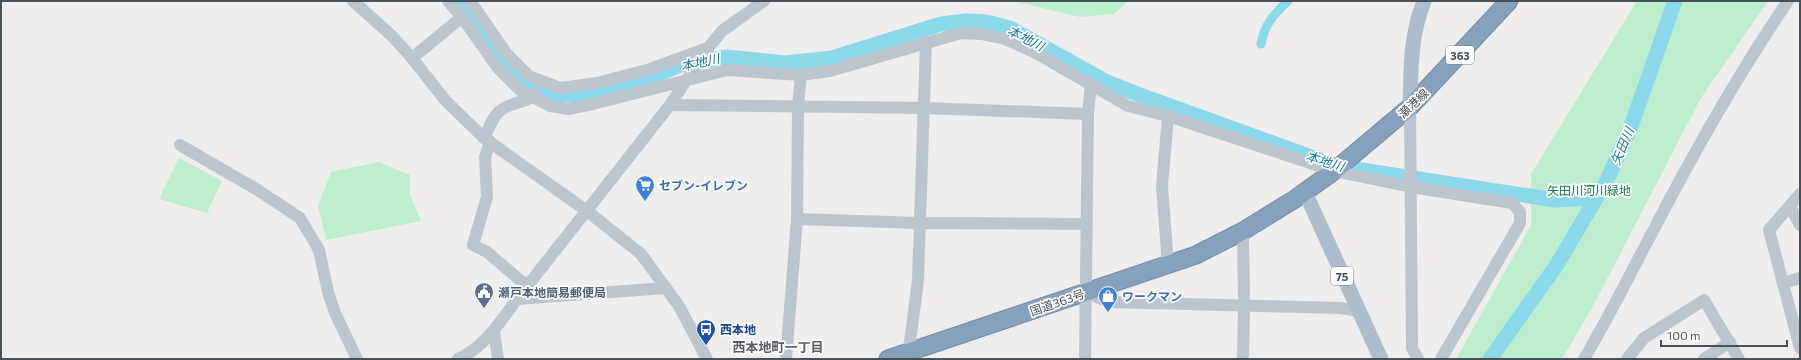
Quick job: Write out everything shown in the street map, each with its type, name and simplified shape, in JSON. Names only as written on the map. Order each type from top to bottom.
[{"type":"highway","name":"瀬港線","points":[[1305,192],[1410,108],[1509,1]]},
{"type":"highway","name":"国道363号","points":[[888,359],[908,356],[1196,255],[1243,231],[1305,192]]},
{"type":"main road","points":[[1410,108],[1411,53],[1414,31],[1424,1]]},
{"type":"main road","name":"75","points":[[1305,192],[1381,359]]},
{"type":"street","points":[[353,1],[384,28],[412,58],[445,100],[487,140],[587,211],[641,254],[666,288],[696,334],[707,359]]},
{"type":"street","points":[[448,1],[462,17],[497,67],[520,90],[550,106],[568,108],[727,70],[800,75],[830,71],[961,33],[981,34],[1005,39],[1036,53],[1128,106],[1168,116],[1411,187],[1512,203],[1520,212],[1520,223],[1441,359]]},
{"type":"street","points":[[470,1],[507,54],[529,76],[560,88],[597,82],[650,69],[708,48]]},
{"type":"street","points":[[458,359],[472,351],[494,330],[670,104],[708,48],[722,31],[764,1]]},
{"type":"street","points":[[1584,359],[1607,321],[1654,230],[1718,113],[1788,1]]},
{"type":"street","points":[[412,58],[462,17]]},
{"type":"street","points":[[908,356],[918,280],[925,108],[926,42]]},
{"type":"street","points":[[786,359],[797,219],[798,106],[800,75]]},
{"type":"street","points":[[527,286],[487,252],[472,245],[486,197],[485,157],[487,140],[499,111],[509,104],[532,97],[543,82]]},
{"type":"street","points":[[1085,359],[1088,224],[1088,114],[1091,84]]},
{"type":"street","points":[[670,104],[925,108],[1088,114]]},
{"type":"street","points":[[1410,108],[1412,348],[1418,359]]},
{"type":"street","points":[[1168,116],[1162,186],[1168,265]]},
{"type":"street","points":[[180,145],[256,189],[300,218],[319,250],[328,292],[357,359]]},
{"type":"street","points":[[1800,194],[1768,230],[1797,328],[1800,348]]},
{"type":"street","points":[[1790,206],[1800,225]]},
{"type":"street","points":[[797,219],[921,223],[1088,224]]},
{"type":"street","points":[[1243,231],[1243,359]]},
{"type":"street","points":[[1783,283],[1800,278]]},
{"type":"street","points":[[517,299],[666,288]]},
{"type":"street","points":[[1087,292],[1108,302],[1340,308],[1359,311]]},
{"type":"street","points":[[1627,359],[1644,338],[1704,300],[1739,359]]},
{"type":"street","points":[[494,330],[498,359]]},
{"type":"street","points":[[1704,359],[1730,342]]},
{"type":"green space","points":[[1013,1],[1128,1],[1114,14],[1080,17]]},
{"type":"green space","name":"矢田川河川緑地","points":[[1637,1],[1768,1],[1701,98],[1592,308],[1562,359],[1456,359],[1531,225],[1531,174]]},
{"type":"green space","points":[[179,158],[222,181],[207,213],[159,199]]},
{"type":"green space","points":[[379,162],[410,175],[410,195],[421,221],[326,240],[318,206],[331,172]]},
{"type":"waterway","name":"本地川","points":[[461,1],[497,54],[511,69],[531,89],[552,94],[573,95],[610,89],[651,78],[680,65],[727,57],[785,63],[832,58],[941,24],[966,21],[987,22],[1010,28],[1107,82],[1336,166],[1555,200],[1596,198]]},
{"type":"waterway","points":[[1261,44],[1262,37],[1270,20],[1288,1]]},
{"type":"waterway","name":"矢田川","points":[[1490,359],[1556,266],[1607,180],[1630,129],[1675,1]]},
{"type":"place","name":"セブン-イレブン","points":[[645,202]]},
{"type":"place","name":"瀬戸本地簡易郵便局","points":[[484,309]]},
{"type":"place","name":"ワークマン","points":[[1108,313]]},
{"type":"place","name":"西本地","points":[[706,346]]},
{"type":"district","name":"西本地町一丁目","points":[[778,347]]}]
